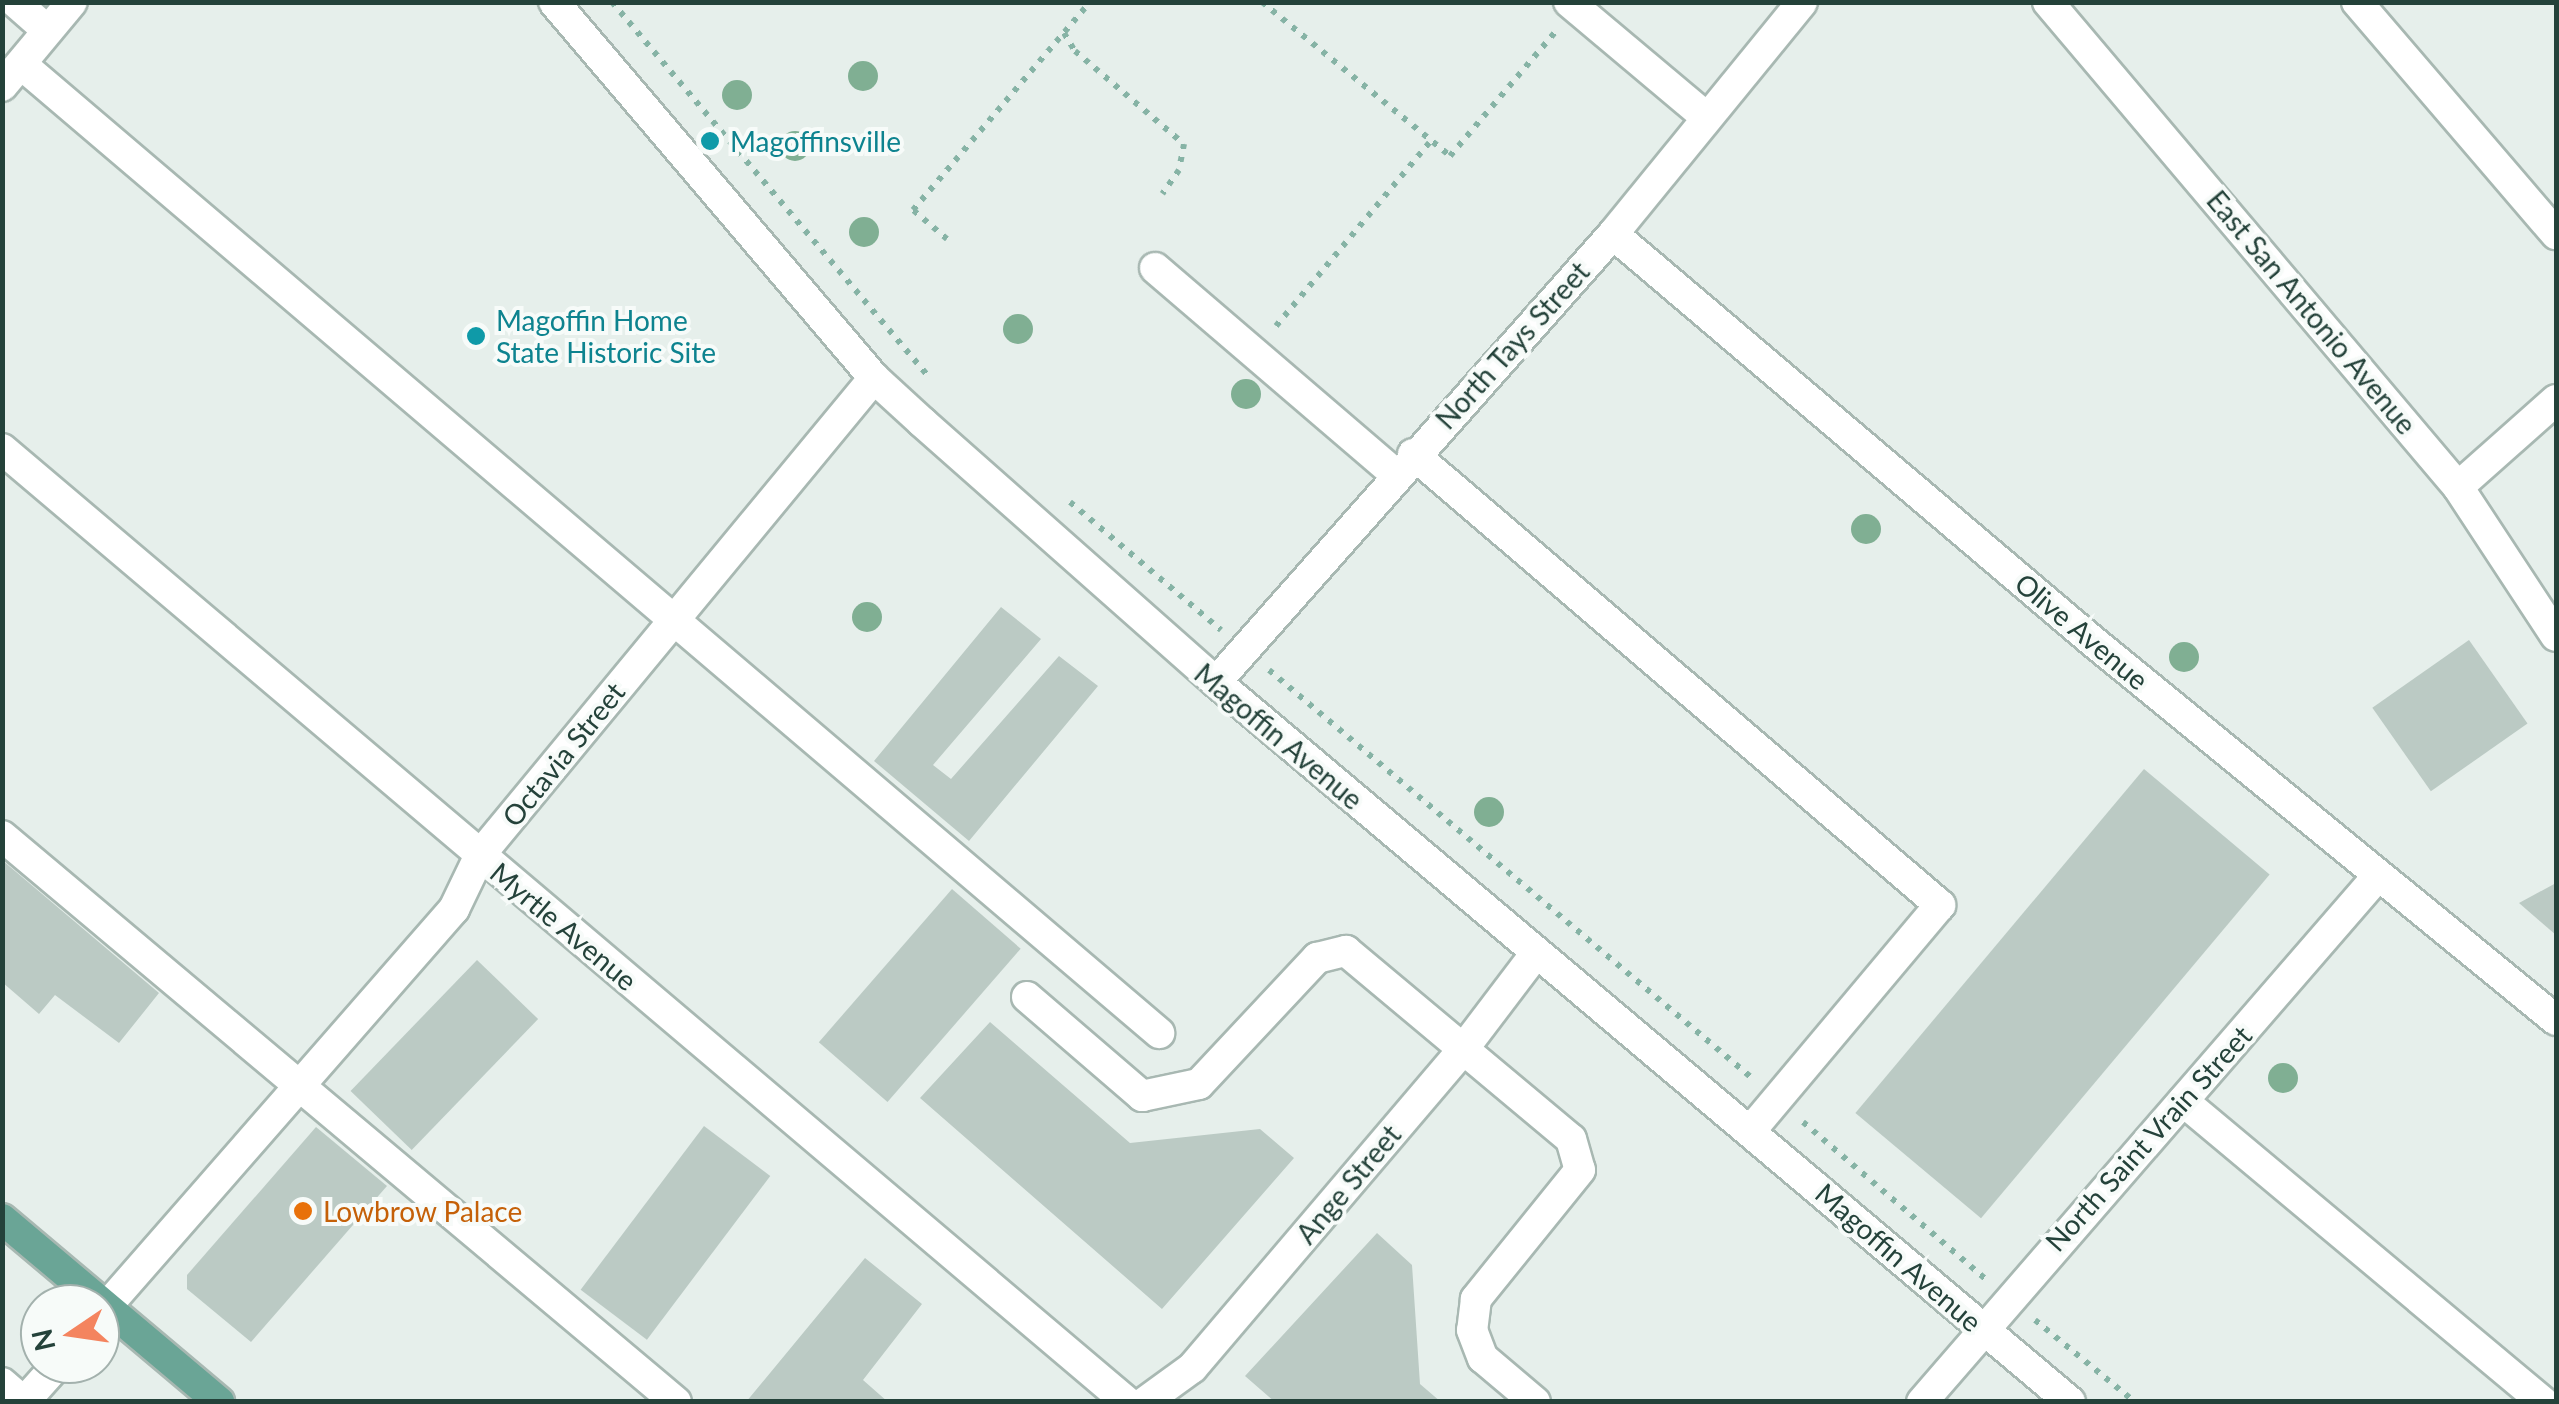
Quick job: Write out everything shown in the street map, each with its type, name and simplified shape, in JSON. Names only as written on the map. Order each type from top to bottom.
[{"type":"main road","points":[[2,1219],[74,1284]]},
{"type":"main road","points":[[120,1323],[219,1402]]},
{"type":"street","points":[[15,2],[47,30]]},
{"type":"street","points":[[72,2],[12,75],[1159,1033]]},
{"type":"street","name":"Magoffin Avenue","points":[[554,2],[874,378],[1216,682],[2070,1402]]},
{"type":"street","name":"North Tays Street","points":[[1216,682],[1404,464],[1613,234],[1802,2]]},
{"type":"street","name":"East San Antonio Avenue","points":[[2048,2],[2458,486],[2556,636]]},
{"type":"street","points":[[2357,2],[2556,234]]},
{"type":"street","points":[[1564,15],[1706,118]]},
{"type":"street","name":"Olive Avenue","points":[[1613,234],[2378,877],[2556,1020]]},
{"type":"street","points":[[1155,268],[1404,464],[1940,905],[1751,1130]]},
{"type":"street","name":"Octavia Street","points":[[120,1290],[454,909],[480,855],[874,378]]},
{"type":"street","points":[[2458,486],[2556,400]]},
{"type":"street","name":"Myrtle Avenue","points":[[2,449],[1127,1402]]},
{"type":"street","points":[[2,836],[676,1402]]},
{"type":"street","name":"North Saint Vrain Street","points":[[1922,1402],[2008,1298],[2378,877]]},
{"type":"street","points":[[1027,997],[1142,1096],[1199,1084],[1317,958],[1346,951],[1571,1139],[1580,1170],[1476,1298],[1472,1330],[1484,1358],[1536,1402]]},
{"type":"street","name":"Ange Street","points":[[1145,1402],[1192,1368],[1464,1048],[1536,952]]},
{"type":"street","points":[[2183,1101],[2543,1402]]},
{"type":"street","points":[[2,1384],[24,1402]]},
{"type":"path","points":[[612,2],[944,394]]},
{"type":"path","points":[[947,239],[913,210],[1090,2]]},
{"type":"path","points":[[1262,2],[1450,156],[1564,15]]},
{"type":"path","points":[[1064,32],[1076,52],[1184,144],[1179,170],[1162,194]]},
{"type":"path","points":[[1272,331],[1429,142]]},
{"type":"path","points":[[1064,496],[2135,1402]]},
{"type":"building","points":[[1001,607],[1041,639],[933,765],[951,779],[1059,656],[1098,686],[969,841],[874,761]]},
{"type":"building","points":[[2469,640],[2528,724],[2431,791],[2372,708]]},
{"type":"building","points":[[2144,769],[2270,874],[1981,1218],[1855,1113]]},
{"type":"building","points":[[2,860],[159,993],[119,1043],[55,995],[39,1014],[2,982]]},
{"type":"building","points":[[2556,883],[2556,935],[2519,903]]},
{"type":"building","points":[[952,889],[1021,949],[887,1102],[819,1042]]},
{"type":"building","points":[[477,960],[538,1019],[412,1150],[351,1091]]},
{"type":"building","points":[[990,1022],[1130,1143],[1260,1129],[1294,1158],[1162,1309],[920,1098]]},
{"type":"building","points":[[704,1126],[770,1176],[647,1340],[581,1290]]},
{"type":"building","name":"Lowbrow Palace","points":[[316,1127],[387,1186],[251,1342],[187,1289],[187,1275]]},
{"type":"building","points":[[1377,1233],[1412,1265],[1420,1384],[1441,1402],[1275,1402],[1245,1376]]},
{"type":"building","points":[[865,1258],[922,1304],[863,1380],[888,1402],[746,1402]]},
{"type":"place","name":"Magoffinsville","points":[[710,141]]},
{"type":"place","name":"Magoffin Home State Historic Site","points":[[476,336]]},
{"type":"place","name":"Lowbrow Palace","points":[[303,1211]]}]
